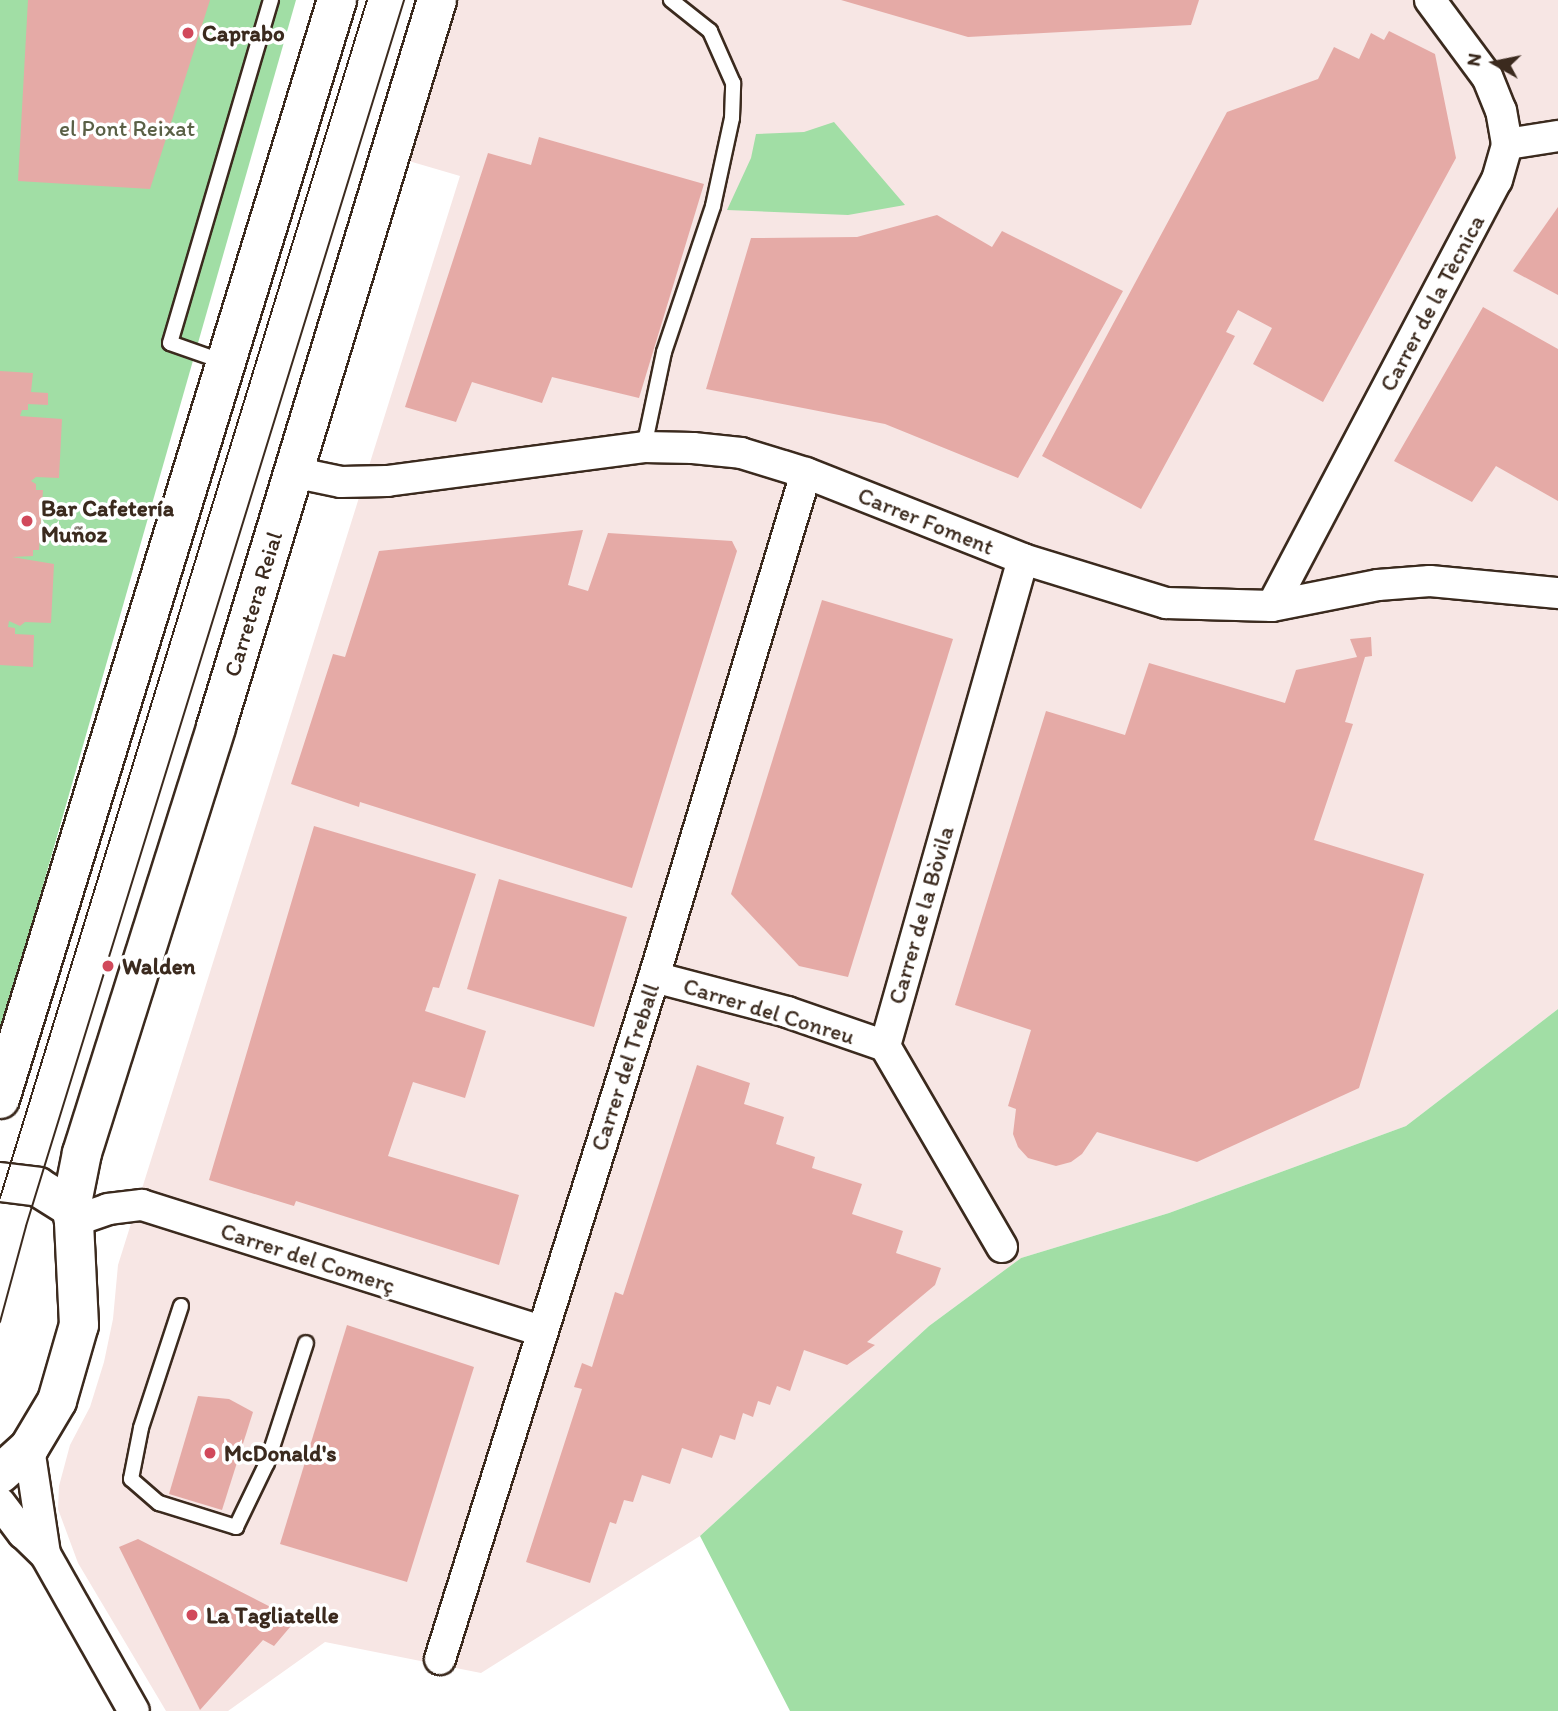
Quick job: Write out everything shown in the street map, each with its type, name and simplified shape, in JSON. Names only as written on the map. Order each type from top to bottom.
[{"type":"main road","points":[[0,1099],[337,0]]},
{"type":"main road","name":"Carretera Reial","points":[[0,1474],[29,1448],[57,1401],[79,1325],[73,1215],[82,1153],[437,0]]},
{"type":"main road","points":[[0,1182],[38,1187],[73,1215]]},
{"type":"street","name":"Carrer de la Tècnica","points":[[1272,606],[1497,180],[1507,144],[1501,111],[1487,77],[1430,0]]},
{"type":"street","points":[[1507,144],[1558,136]]},
{"type":"street","name":"Carrer Foment","points":[[293,472],[341,482],[387,481],[644,447],[693,448],[740,453],[806,473],[1023,559],[1166,603],[1272,606],[1378,585],[1430,581],[1558,593]]},
{"type":"street","name":"Carrer del Treball","points":[[440,1659],[653,977],[806,473]]},
{"type":"street","name":"Carrer de la Bòvila","points":[[885,1046],[1023,559]]},
{"type":"street","name":"Carrer del Conreu","points":[[653,977],[787,1013],[885,1046]]},
{"type":"street","points":[[885,1046],[1003,1247]]},
{"type":"street","name":"Carrer del Comerç","points":[[73,1215],[142,1205],[541,1331]]},
{"type":"street","points":[[29,1448],[45,1554],[134,1711]]},
{"type":"street","points":[[0,1503],[11,1535],[45,1554]]},
{"type":"lane","points":[[227,363],[170,343],[271,0]]},
{"type":"lane","points":[[644,447],[664,352],[713,206],[732,118],[733,83],[710,31],[671,0]]},
{"type":"lane","points":[[181,1306],[141,1428],[131,1479],[159,1503],[236,1527],[267,1463],[306,1343]]},
{"type":"shaded area","points":[[451,0],[1558,0],[1558,1009],[1406,1126],[1169,1213],[1021,1258],[929,1326],[700,1536],[481,1673],[325,1642],[228,1711],[166,1711],[78,1563],[58,1509],[59,1486],[70,1445],[90,1407],[104,1362],[113,1319],[118,1265],[460,176],[402,159]]},
{"type":"green space","name":"el Pont Reixat","points":[[0,0],[296,0],[0,1036]]},
{"type":"green space","points":[[834,122],[905,205],[848,215],[727,210],[751,158],[756,134],[804,132]]},
{"type":"green space","points":[[1558,1009],[1558,1711],[790,1711],[700,1536],[929,1326],[1021,1258],[1169,1213],[1406,1126]]},
{"type":"building","points":[[28,0],[210,0],[150,189],[18,181]]},
{"type":"building","points":[[841,0],[1199,0],[1191,25],[968,37]]},
{"type":"building","points":[[1389,31],[1435,54],[1456,158],[1323,402],[1253,364],[1272,328],[1238,310],[1226,332],[1235,336],[1141,509],[1042,456],[1227,112],[1318,79],[1334,47],[1359,59],[1371,33],[1384,40]]},
{"type":"building","points":[[539,137],[704,184],[639,398],[552,377],[542,403],[472,382],[456,422],[405,407],[488,153],[531,165]]},
{"type":"building","points":[[1558,207],[1558,295],[1513,271]]},
{"type":"building","points":[[937,215],[992,247],[1002,231],[1123,291],[1018,478],[885,424],[706,389],[751,238],[857,237]]},
{"type":"building","points":[[1483,307],[1558,349],[1558,501],[1496,466],[1472,502],[1394,461]]},
{"type":"building","points":[[0,371],[33,373],[31,392],[48,393],[48,405],[28,404],[28,410],[22,410],[20,416],[62,419],[59,478],[36,477],[31,481],[36,484],[36,490],[43,490],[39,550],[33,550],[33,556],[12,557],[54,564],[51,623],[25,622],[20,626],[9,621],[8,627],[15,628],[15,634],[34,635],[33,667],[0,665]]},
{"type":"building","points":[[583,530],[568,585],[588,591],[608,533],[732,541],[737,551],[632,888],[360,802],[359,807],[291,784],[333,654],[345,657],[379,551]]},
{"type":"building","points":[[822,600],[953,639],[848,977],[799,966],[731,894]]},
{"type":"building","points":[[1371,637],[1372,656],[1365,657],[1345,722],[1353,724],[1314,840],[1424,874],[1359,1088],[1197,1162],[1097,1132],[1082,1154],[1071,1162],[1056,1166],[1028,1158],[1018,1147],[1013,1134],[1016,1109],[1008,1106],[1031,1030],[955,1005],[1046,711],[1125,735],[1149,663],[1285,703],[1296,670],[1357,657],[1350,639]]},
{"type":"building","points":[[314,826],[476,874],[439,988],[433,987],[425,1011],[486,1031],[465,1098],[413,1082],[388,1156],[519,1195],[499,1265],[296,1201],[294,1206],[209,1180]]},
{"type":"building","points":[[499,879],[627,917],[594,1027],[467,989]]},
{"type":"building","points":[[697,1065],[750,1083],[744,1104],[784,1117],[776,1144],[815,1157],[812,1168],[862,1184],[852,1214],[903,1231],[896,1253],[941,1268],[935,1285],[867,1342],[875,1345],[847,1365],[804,1350],[790,1391],[777,1386],[770,1405],[758,1401],[753,1417],[743,1413],[735,1440],[720,1435],[712,1458],[682,1448],[670,1484],[642,1475],[633,1502],[624,1500],[616,1524],[610,1522],[590,1583],[526,1562],[582,1389],[574,1387],[582,1363],[592,1367],[615,1292],[623,1295]]},
{"type":"building","points":[[347,1325],[474,1367],[407,1582],[280,1544]]},
{"type":"building","name":"McDonald's","points":[[198,1396],[229,1399],[253,1412],[222,1510],[169,1494]]},
{"type":"building","points":[[138,1539],[296,1620],[274,1646],[263,1640],[200,1710],[119,1547]]},
{"type":"tram line","points":[[0,1198],[367,0]]},
{"type":"tram line","points":[[0,1322],[26,1226],[404,0]]},
{"type":"place","name":"Caprabo","points":[[188,33]]},
{"type":"place","name":"Bar Cafetería Muñoz","points":[[27,521]]},
{"type":"place","name":"Walden","points":[[108,966]]},
{"type":"place","name":"McDonald's","points":[[210,1453]]},
{"type":"place","name":"La Tagliatelle","points":[[192,1615]]}]
